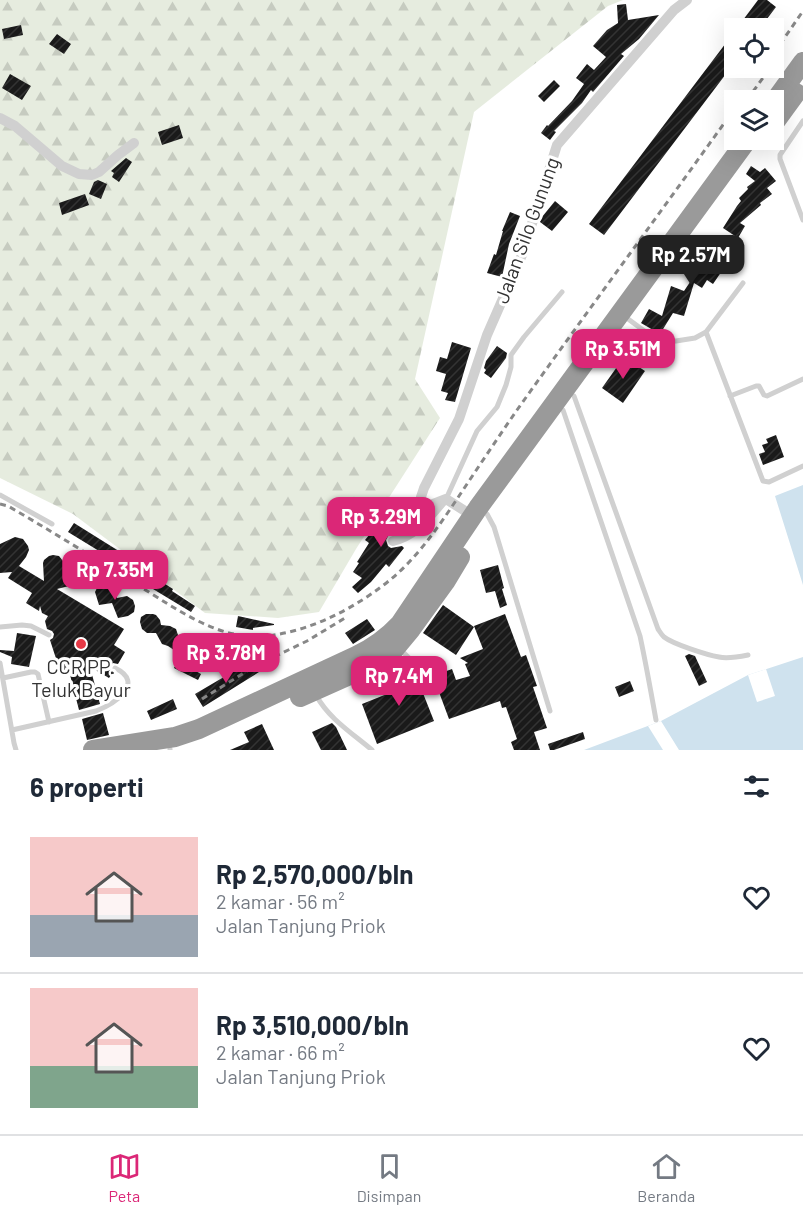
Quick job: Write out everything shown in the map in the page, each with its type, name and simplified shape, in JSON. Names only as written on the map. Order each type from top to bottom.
[{"type":"highway","points":[[783,90],[803,62]]},
{"type":"highway","points":[[784,109],[803,83]]},
{"type":"highway","points":[[165,750],[191,742],[379,662],[398,646],[445,582],[480,513],[516,480],[620,323],[740,150]]},
{"type":"highway","points":[[93,750],[161,740],[188,733],[372,648],[393,632],[620,323],[754,150]]},
{"type":"street","name":"Jalan Silo Gunung","points":[[446,499],[428,506],[423,506],[421,501],[424,488],[459,419],[487,335],[522,255],[557,145],[674,10],[687,0]]},
{"type":"street","points":[[0,118],[15,126],[62,166],[79,174],[92,175],[99,172],[134,143]]},
{"type":"street","points":[[393,542],[412,534],[446,499],[480,513]]},
{"type":"lane","points":[[802,217],[780,155],[803,122]]},
{"type":"lane","points":[[620,323],[658,341],[695,338],[706,332],[742,283]]},
{"type":"lane","points":[[446,499],[477,431],[497,407],[511,367],[511,355],[562,292]]},
{"type":"lane","points":[[620,323],[648,354],[657,351],[658,341]]},
{"type":"lane","points":[[706,332],[762,481],[769,482],[803,466]]},
{"type":"lane","points":[[730,396],[756,386],[759,386],[767,396],[803,380]]},
{"type":"lane","points":[[568,403],[662,635],[711,655],[730,658],[748,656]]},
{"type":"lane","points":[[568,403],[640,636],[656,720]]},
{"type":"lane","points":[[0,495],[52,524]]},
{"type":"lane","points":[[480,513],[494,527],[550,711]]},
{"type":"lane","points":[[0,627],[31,626],[49,635]]},
{"type":"lane","points":[[398,646],[415,664]]},
{"type":"lane","points":[[0,663],[16,750]]},
{"type":"lane","points":[[12,730],[96,711],[115,702],[124,694],[127,686],[127,676],[116,668]]},
{"type":"lane","points":[[3,678],[31,672],[38,674],[49,722]]},
{"type":"lane","points":[[314,691],[321,704],[334,719],[372,750]]},
{"type":"green space","points":[[0,0],[623,0],[608,6],[474,112],[415,379],[440,418],[356,549],[319,612],[278,618],[205,613],[73,514],[0,478]]},
{"type":"water","points":[[803,485],[803,585],[775,496]]},
{"type":"water","points":[[803,657],[803,750],[584,750],[661,721],[748,675]]},
{"type":"pier","points":[[766,669],[775,696],[757,702],[748,675]]},
{"type":"pier","points":[[661,721],[679,750],[663,750],[648,726]]},
{"type":"building","points":[[758,0],[767,0],[776,7],[768,18],[744,18]]},
{"type":"building","points":[[626,4],[628,20],[659,15],[639,39],[621,54],[624,56],[593,92],[591,90],[582,103],[554,131],[556,132],[550,140],[541,133],[572,101],[584,84],[576,78],[587,64],[594,70],[606,57],[593,46],[607,30],[618,23],[617,5]]},
{"type":"building","points":[[21,25],[23,35],[4,39],[2,29]]},
{"type":"building","points":[[57,34],[71,44],[64,54],[49,44]]},
{"type":"building","points":[[724,46],[724,77],[604,235],[589,224]]},
{"type":"building","points":[[10,74],[31,86],[22,100],[2,88]]},
{"type":"building","points":[[554,80],[560,86],[544,102],[538,96]]},
{"type":"building","points":[[179,125],[183,138],[162,145],[158,132]]},
{"type":"building","points":[[126,158],[132,162],[119,182],[112,177],[114,173],[111,171]]},
{"type":"building","points":[[751,166],[760,172],[765,168],[776,181],[767,188],[772,194],[740,223],[745,226],[738,238],[723,228],[741,201],[739,198],[755,181],[746,174]]},
{"type":"building","points":[[98,180],[107,184],[101,199],[89,194],[94,182]]},
{"type":"building","points":[[85,194],[89,205],[62,215],[59,203]]},
{"type":"building","points":[[555,201],[568,212],[552,231],[540,222]]},
{"type":"building","points":[[510,212],[520,216],[509,244],[502,277],[487,273],[494,254],[496,255]]},
{"type":"building","points":[[715,240],[736,254],[713,284],[707,280],[702,288],[694,283],[684,316],[673,313],[660,334],[641,323],[649,309],[662,316],[671,286],[684,291],[696,273],[694,271],[702,259],[700,258]]},
{"type":"building","points":[[452,342],[471,348],[455,402],[445,400],[448,393],[441,391],[446,374],[436,371],[440,357],[447,359]]},
{"type":"building","points":[[497,346],[507,353],[506,358],[491,378],[484,373],[486,370],[484,368],[486,361]]},
{"type":"building","points":[[624,357],[645,371],[623,403],[602,388]]},
{"type":"building","points":[[776,435],[784,457],[763,465],[759,454],[765,452],[762,445],[768,443],[766,439]]},
{"type":"building","points":[[413,499],[416,509],[422,513],[416,518],[412,514],[386,540],[391,548],[402,546],[404,548],[389,567],[386,564],[358,593],[352,587],[362,578],[353,572],[369,543],[365,540],[374,529],[378,531]]},
{"type":"building","points":[[74,523],[122,553],[117,562],[68,532]]},
{"type":"building","points":[[15,537],[23,539],[29,550],[19,566],[44,581],[43,563],[49,556],[59,556],[65,567],[73,565],[79,567],[84,571],[81,583],[57,589],[124,629],[114,645],[125,652],[118,664],[113,663],[111,666],[110,670],[113,672],[109,678],[90,667],[100,704],[79,710],[69,671],[61,674],[50,640],[54,634],[47,629],[45,621],[48,616],[42,613],[40,606],[39,611],[26,603],[32,593],[8,578],[12,572],[0,573],[0,544]]},
{"type":"building","points":[[498,565],[507,605],[500,608],[495,591],[486,593],[480,570]]},
{"type":"building","points":[[159,580],[195,606],[191,612],[153,589]]},
{"type":"building","points":[[105,583],[113,587],[117,598],[127,596],[133,600],[134,612],[118,618],[112,603],[99,605],[95,592],[98,586]]},
{"type":"building","points":[[443,605],[474,627],[456,655],[423,633]]},
{"type":"building","points":[[146,614],[156,615],[161,625],[176,629],[179,638],[190,645],[183,656],[162,644],[156,633],[147,633],[142,629],[141,617]]},
{"type":"building","points":[[505,614],[521,657],[526,655],[537,686],[533,687],[547,728],[534,732],[540,750],[514,750],[511,742],[517,739],[506,707],[502,708],[500,701],[449,719],[433,676],[452,669],[456,680],[470,676],[465,664],[468,663],[460,658],[483,649],[474,626]]},
{"type":"building","points":[[238,616],[274,625],[253,628],[253,630],[236,627]]},
{"type":"building","points":[[367,619],[375,630],[353,644],[345,633]]},
{"type":"building","points":[[17,633],[36,636],[29,667],[11,664],[12,657],[0,652],[0,650],[14,651]]},
{"type":"building","points":[[689,654],[695,656],[707,682],[699,686],[685,656]]},
{"type":"building","points":[[178,661],[201,674],[198,680],[174,668]]},
{"type":"building","points":[[251,661],[259,672],[203,707],[195,694]]},
{"type":"building","points":[[408,664],[413,668],[434,721],[377,744],[362,704],[392,692],[388,682],[394,679],[390,671]]},
{"type":"building","points":[[630,681],[634,691],[619,697],[615,687]]},
{"type":"building","points":[[173,699],[177,709],[151,720],[147,711]]},
{"type":"building","points":[[103,713],[109,735],[87,740],[82,719]]},
{"type":"building","points":[[332,723],[347,750],[321,750],[312,732]]},
{"type":"building","points":[[262,724],[274,750],[230,750],[249,742],[244,732]]},
{"type":"building","points":[[583,732],[585,739],[550,750],[548,744]]},
{"type":"railway","points":[[784,39],[803,11]]},
{"type":"railway","points":[[754,90],[763,78]]},
{"type":"railway","points":[[0,504],[8,506],[40,525],[185,614],[225,632],[260,636],[281,634],[323,621],[344,611],[397,574],[429,538],[517,410],[724,123]]},
{"type":"railway","points":[[202,699],[255,666],[307,641],[345,618]]},
{"type":"place","name":"CCR PP. Teluk Bayur","points":[[81,644]]}]
